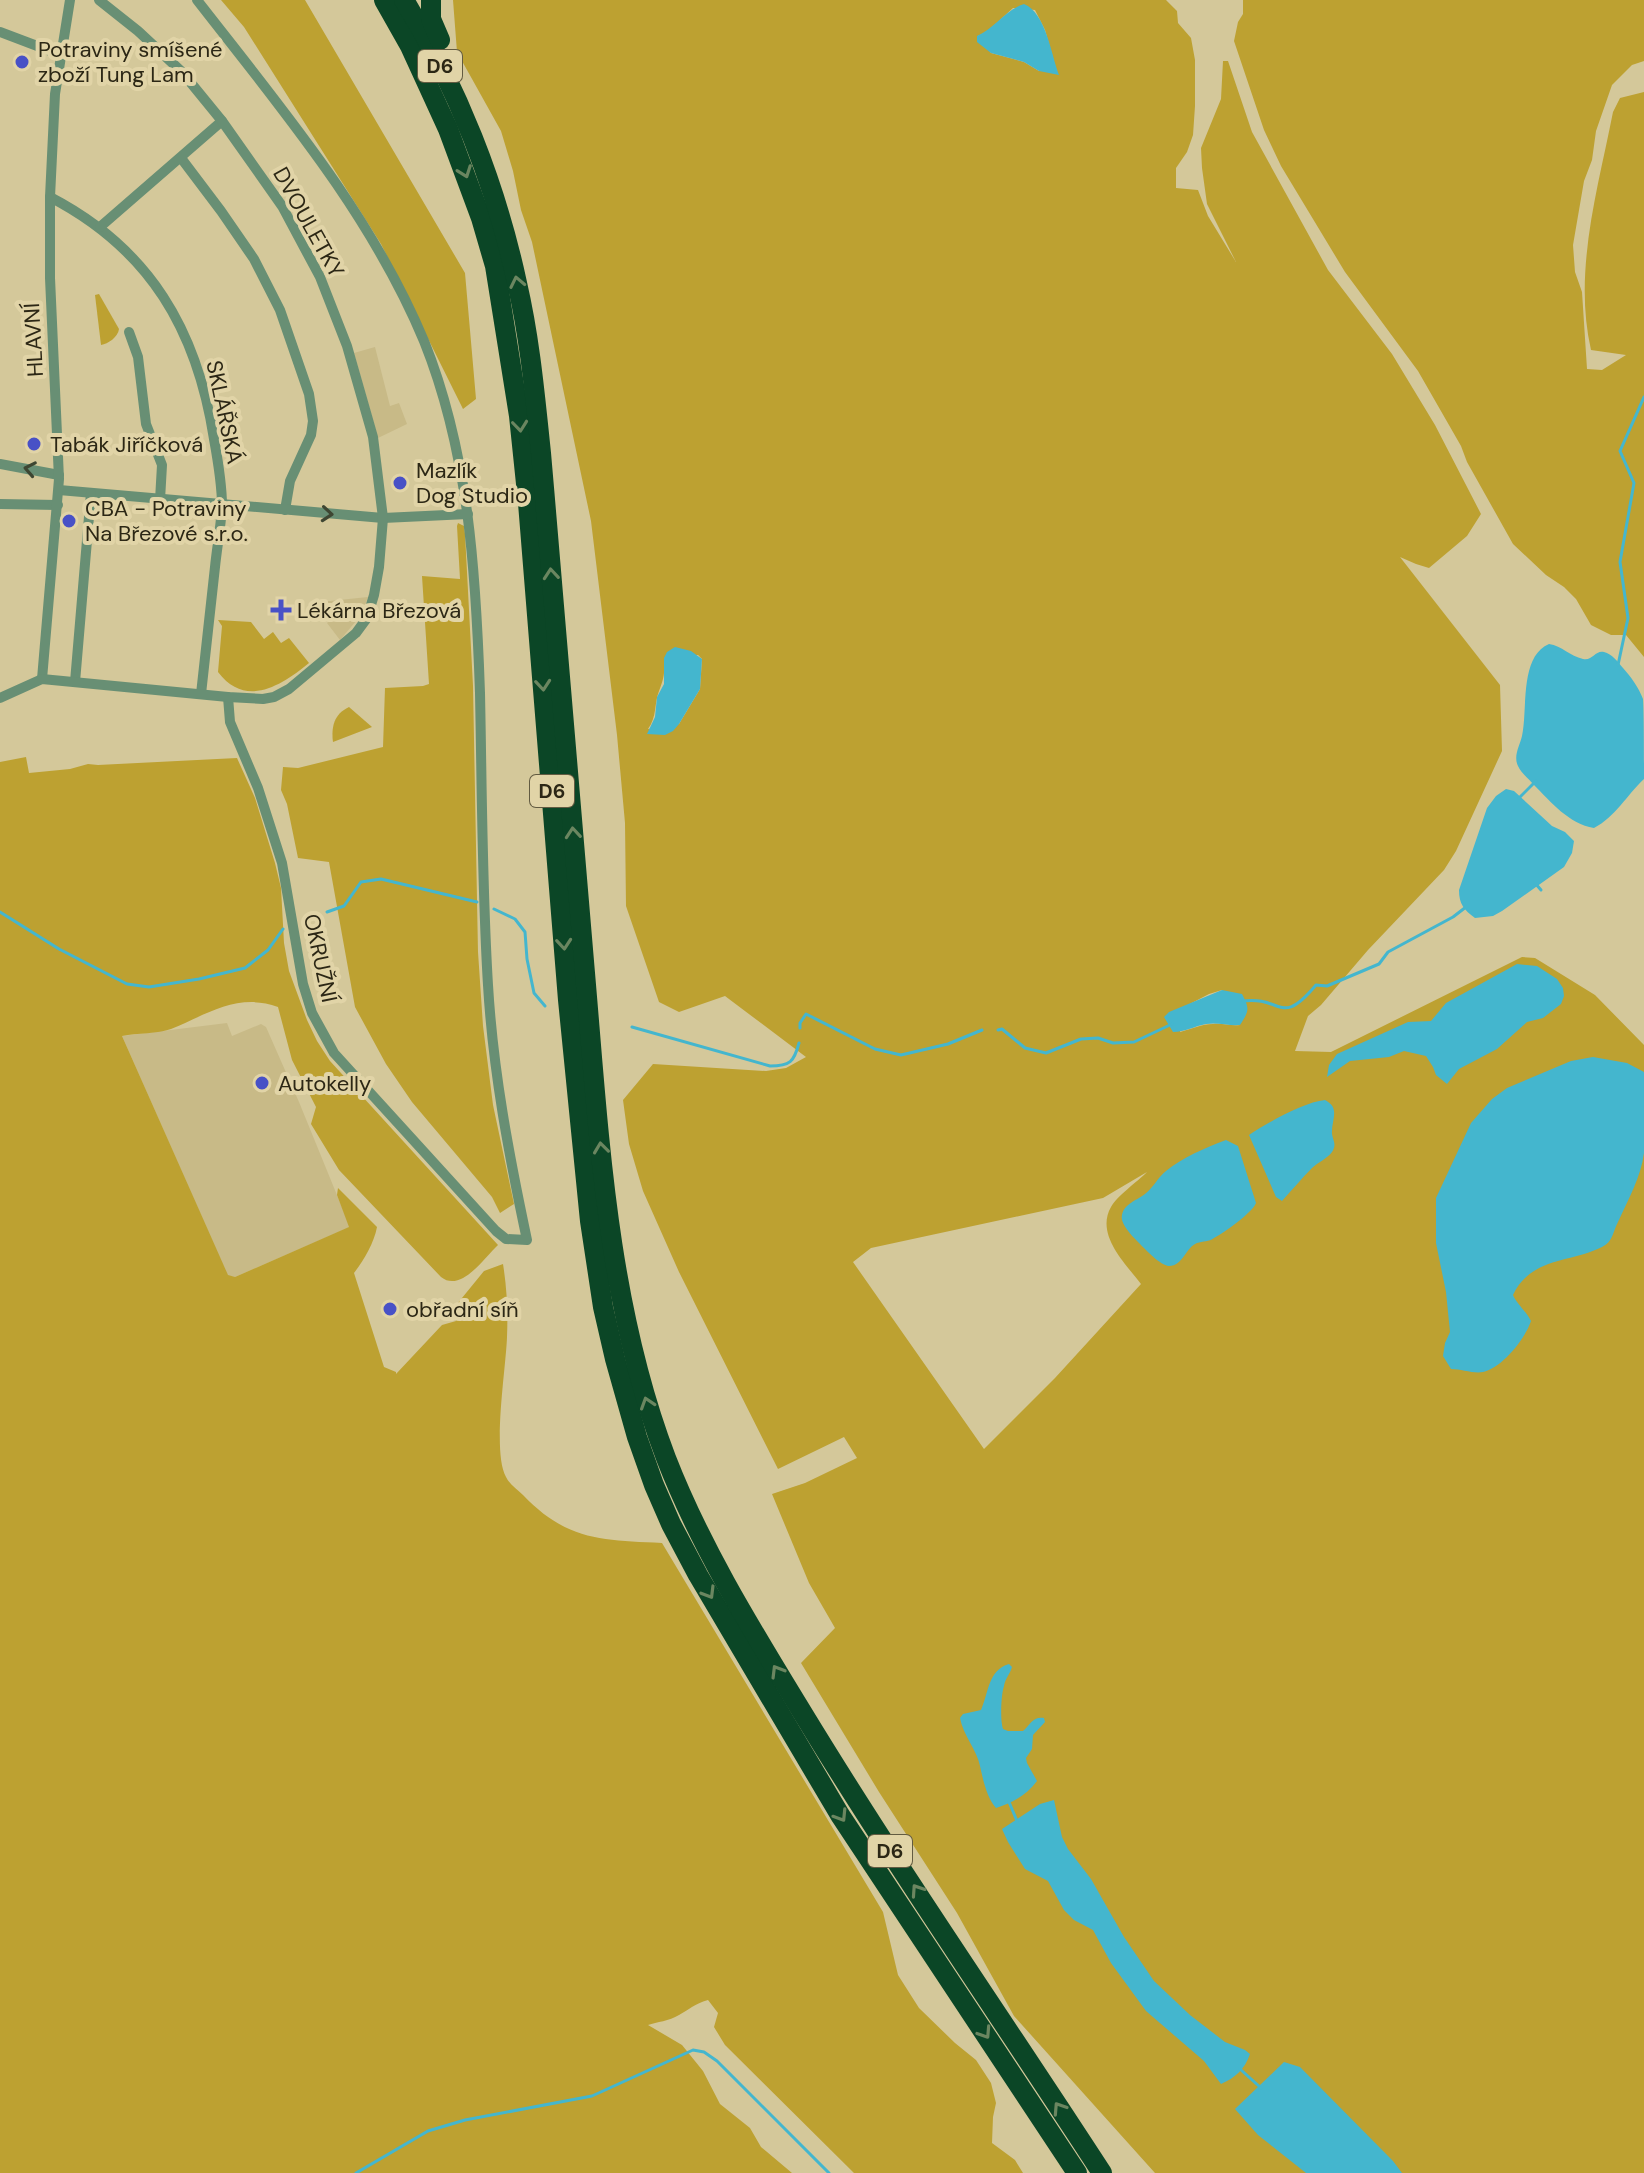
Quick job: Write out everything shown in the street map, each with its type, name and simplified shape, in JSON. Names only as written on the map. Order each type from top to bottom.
[{"type":"highway","points":[[373,0],[420,89],[434,101]]},
{"type":"highway","name":"D6","points":[[384,0],[410,46],[465,172],[495,266],[519,416],[528,503],[568,1000],[590,1221],[603,1307],[637,1437],[671,1524],[698,1575],[840,1815],[1077,2173]]},
{"type":"highway","name":"D6","points":[[404,0],[420,26],[471,135],[501,219],[518,284],[541,453],[599,1134],[621,1300],[645,1396],[693,1521],[756,1636],[858,1803],[1102,2173]]},
{"type":"highway","points":[[431,0],[431,19],[466,104],[471,135]]},
{"type":"street","name":"HLAVNÍ","points":[[42,679],[59,490],[50,278],[50,197],[54,104],[70,0]]},
{"type":"street","name":"DVOULETKY","points":[[99,0],[182,72],[222,121],[282,206],[320,277],[347,346],[373,437],[383,518]]},
{"type":"street","points":[[59,490],[383,518],[468,514],[441,389],[396,280],[363,223],[325,168],[197,0]]},
{"type":"street","points":[[0,32],[61,55]]},
{"type":"street","points":[[100,227],[222,121]]},
{"type":"street","points":[[181,158],[254,259],[280,310],[309,394],[313,421],[311,435],[290,481],[285,510]]},
{"type":"street","name":"SKLÁŘSKÁ","points":[[50,197],[100,227],[138,262],[171,308],[203,383],[211,416],[222,505],[201,694]]},
{"type":"street","points":[[129,332],[138,357],[146,424],[162,465],[160,500]]},
{"type":"street","points":[[0,464],[59,475]]},
{"type":"street","points":[[75,682],[91,493]]},
{"type":"street","points":[[0,504],[58,505]]},
{"type":"street","name":"OKRUŽNÍ","points":[[228,697],[230,722],[258,788],[282,863],[303,984],[321,1031],[334,1053],[496,1231],[506,1239],[527,1240],[499,1099],[490,1015],[477,618],[468,514]]},
{"type":"street","points":[[0,698],[42,679],[228,697],[274,697],[289,689],[356,633],[367,618],[374,595],[383,518]]},
{"type":"shaded area","points":[[221,0],[305,0],[465,273],[476,399],[463,409],[381,244],[244,27]]},
{"type":"shaded area","points":[[453,0],[1166,0],[1177,11],[1178,23],[1191,38],[1195,60],[1193,135],[1187,152],[1176,168],[1176,188],[1198,190],[1208,216],[1236,262],[1207,204],[1201,148],[1221,99],[1223,61],[1228,61],[1252,132],[1328,270],[1392,354],[1435,425],[1481,514],[1467,536],[1429,568],[1400,557],[1500,685],[1502,751],[1456,851],[1444,870],[1308,1016],[1295,1051],[1331,1052],[1522,957],[1535,958],[1595,995],[1644,1045],[1644,2173],[1155,2173],[1014,2016],[957,1913],[801,1663],[835,1628],[809,1583],[772,1494],[805,1483],[857,1458],[844,1437],[778,1469],[679,1272],[643,1191],[629,1144],[623,1100],[653,1064],[766,1071],[786,1068],[806,1057],[725,996],[679,1012],[659,1002],[626,906],[625,823],[617,735],[591,521],[532,242],[501,131],[457,52]],"holes":[[[1013,8],[1035,10],[1045,30],[1054,62],[1039,71],[1024,62],[991,53],[978,36]],[[698,655],[702,659],[700,689],[679,724],[648,729],[663,679],[664,658]],[[1222,990],[1240,1025],[1209,1024],[1180,1032],[1184,1007]],[[1147,1172],[1118,1198],[1107,1218],[1114,1248],[1141,1284],[1055,1378],[984,1449],[853,1262],[871,1248],[1103,1198]]]},
{"type":"shaded area","points":[[1243,0],[1644,0],[1644,61],[1632,65],[1612,85],[1596,131],[1573,245],[1575,272],[1582,292],[1587,369],[1602,370],[1626,355],[1591,350],[1585,290],[1590,230],[1613,112],[1620,98],[1644,92],[1644,397],[1634,418],[1644,400],[1644,657],[1626,635],[1611,635],[1591,625],[1576,599],[1513,544],[1418,371],[1345,272],[1281,166],[1264,130],[1234,41],[1243,14]]},
{"type":"shaded area","points":[[99,294],[119,329],[112,340],[101,345],[95,295]]},
{"type":"shaded area","points":[[375,347],[390,406],[399,403],[407,424],[378,438],[354,353]]},
{"type":"shaded area","points":[[458,523],[464,526],[465,534],[473,686],[478,952],[483,1026],[493,1105],[514,1204],[500,1213],[492,1197],[412,1102],[386,1064],[355,1007],[329,862],[298,858],[287,804],[281,790],[283,767],[298,768],[383,747],[385,688],[429,684],[422,576],[460,579]]},
{"type":"shaded area","points":[[368,597],[362,614],[340,640],[327,623],[334,616],[320,602]]},
{"type":"shaded area","points":[[218,620],[251,622],[264,639],[273,632],[281,643],[289,638],[309,663],[287,679],[264,690],[240,689],[218,672],[222,626]]},
{"type":"shaded area","points":[[349,707],[372,727],[333,742],[335,722],[340,713]]},
{"type":"shaded area","points":[[26,757],[29,773],[88,764],[237,758],[255,798],[275,863],[281,888],[289,971],[317,1041],[330,1061],[498,1245],[464,1277],[449,1281],[441,1277],[339,1170],[311,1124],[316,1107],[292,1060],[278,1007],[249,1002],[223,1007],[166,1031],[122,1036],[228,1275],[235,1277],[349,1227],[337,1195],[338,1188],[377,1227],[368,1251],[354,1273],[384,1367],[396,1374],[442,1325],[456,1321],[453,1309],[484,1271],[503,1264],[507,1328],[500,1449],[507,1480],[539,1510],[570,1530],[603,1539],[662,1543],[883,1912],[898,1975],[919,2008],[976,2060],[991,2083],[996,2103],[992,2143],[1015,2160],[1023,2173],[854,2173],[725,2045],[714,2027],[718,2013],[708,2000],[675,2017],[648,2025],[682,2045],[703,2071],[720,2104],[750,2128],[761,2147],[792,2173],[0,2173],[0,762]]},
{"type":"shaded area","points":[[227,1023],[232,1036],[261,1024],[266,1027],[350,1227],[235,1277],[228,1276],[122,1036]]},
{"type":"water","points":[[1024,4],[1043,25],[1059,75],[991,53],[977,42],[977,36]]},
{"type":"water","points":[[1549,644],[1583,659],[1601,652],[1610,654],[1632,679],[1643,699],[1644,779],[1615,812],[1594,828],[1576,822],[1561,811],[1523,774],[1517,762],[1529,672],[1539,651]]},
{"type":"water","points":[[675,647],[691,651],[702,659],[700,689],[673,731],[665,735],[647,734],[655,717],[657,697],[664,684],[664,658]]},
{"type":"water","points":[[1506,789],[1514,791],[1552,826],[1565,832],[1574,841],[1572,853],[1564,867],[1502,911],[1493,916],[1475,918],[1463,906],[1459,890],[1487,808]]},
{"type":"water","points":[[1517,964],[1537,966],[1557,979],[1563,988],[1561,1004],[1543,1018],[1527,1022],[1497,1049],[1459,1069],[1447,1084],[1436,1075],[1426,1056],[1404,1051],[1389,1057],[1350,1061],[1327,1077],[1329,1065],[1337,1054],[1408,1022],[1431,1021],[1446,1003]]},
{"type":"water","points":[[1222,990],[1242,994],[1247,1010],[1240,1025],[1210,1024],[1173,1032],[1164,1017],[1169,1012]]},
{"type":"water","points":[[1593,1057],[1627,1063],[1644,1072],[1644,1153],[1634,1188],[1608,1242],[1590,1252],[1541,1267],[1521,1283],[1513,1295],[1531,1321],[1505,1359],[1479,1372],[1451,1369],[1443,1356],[1450,1332],[1436,1243],[1436,1198],[1471,1123],[1492,1099],[1507,1088],[1571,1061]]},
{"type":"water","points":[[1325,1100],[1334,1111],[1333,1149],[1282,1201],[1276,1197],[1249,1135],[1296,1109]]},
{"type":"water","points":[[1226,1140],[1238,1146],[1256,1203],[1225,1231],[1193,1245],[1178,1263],[1165,1265],[1127,1230],[1122,1220],[1123,1211],[1173,1166],[1194,1153]]},
{"type":"water","points":[[1009,1664],[1012,1667],[1002,1701],[1003,1729],[1023,1731],[1037,1718],[1044,1718],[1045,1722],[1033,1735],[1032,1749],[1026,1758],[1037,1781],[1019,1798],[996,1808],[960,1718],[963,1714],[981,1710],[993,1676]]},
{"type":"water","points":[[1054,1800],[1062,1837],[1068,1849],[1091,1879],[1124,1937],[1154,1981],[1225,2042],[1250,2054],[1242,2069],[1231,2079],[1221,2084],[1204,2061],[1146,2011],[1111,1963],[1093,1930],[1074,1920],[1064,1910],[1048,1881],[1025,1869],[1002,1829],[1040,1804]]},
{"type":"water","points":[[1284,2062],[1300,2067],[1402,2173],[1306,2173],[1258,2135],[1235,2109]]},
{"type":"waterway","points":[[1618,665],[1628,618],[1620,562],[1634,483],[1620,451],[1644,397]]},
{"type":"waterway","points":[[1519,798],[1536,781]]},
{"type":"waterway","points":[[327,912],[344,906],[361,882],[381,879],[477,902]]},
{"type":"waterway","points":[[1535,883],[1541,890]]},
{"type":"waterway","points":[[1243,1001],[1266,1002],[1288,1008],[1304,998],[1316,985],[1327,986],[1379,964],[1388,952],[1466,907]]},
{"type":"waterway","points":[[494,909],[515,919],[525,932],[534,993],[545,1006]]},
{"type":"waterway","points":[[0,912],[59,949],[127,984],[149,987],[245,968],[268,950],[283,929]]},
{"type":"waterway","points":[[800,1028],[806,1014],[875,1049],[901,1055],[948,1044],[982,1030]]},
{"type":"waterway","points":[[998,1030],[1002,1029],[1025,1048],[1046,1053],[1081,1039],[1134,1042],[1172,1024]]},
{"type":"waterway","points":[[632,1027],[770,1066],[790,1062],[799,1043]]},
{"type":"waterway","points":[[1009,1802],[1017,1821]]},
{"type":"waterway","points":[[356,2173],[428,2131],[465,2120],[592,2096],[693,2050],[704,2052],[717,2061],[829,2173]]},
{"type":"waterway","points":[[1240,2069],[1261,2088]]},
{"type":"place","name":"Potraviny smíšené zboží Tung Lam","points":[[22,62]]},
{"type":"place","name":"Tabák Jiříčková","points":[[34,444]]},
{"type":"place","name":"Mazlík Dog Studio","points":[[400,483]]},
{"type":"place","name":"CBA - Potraviny Na Březové s.r.o.","points":[[69,521]]},
{"type":"place","name":"Lékárna Březová","points":[[281,610]]},
{"type":"place","name":"Autokelly","points":[[262,1083]]},
{"type":"place","name":"obřadní síň","points":[[390,1309]]}]
